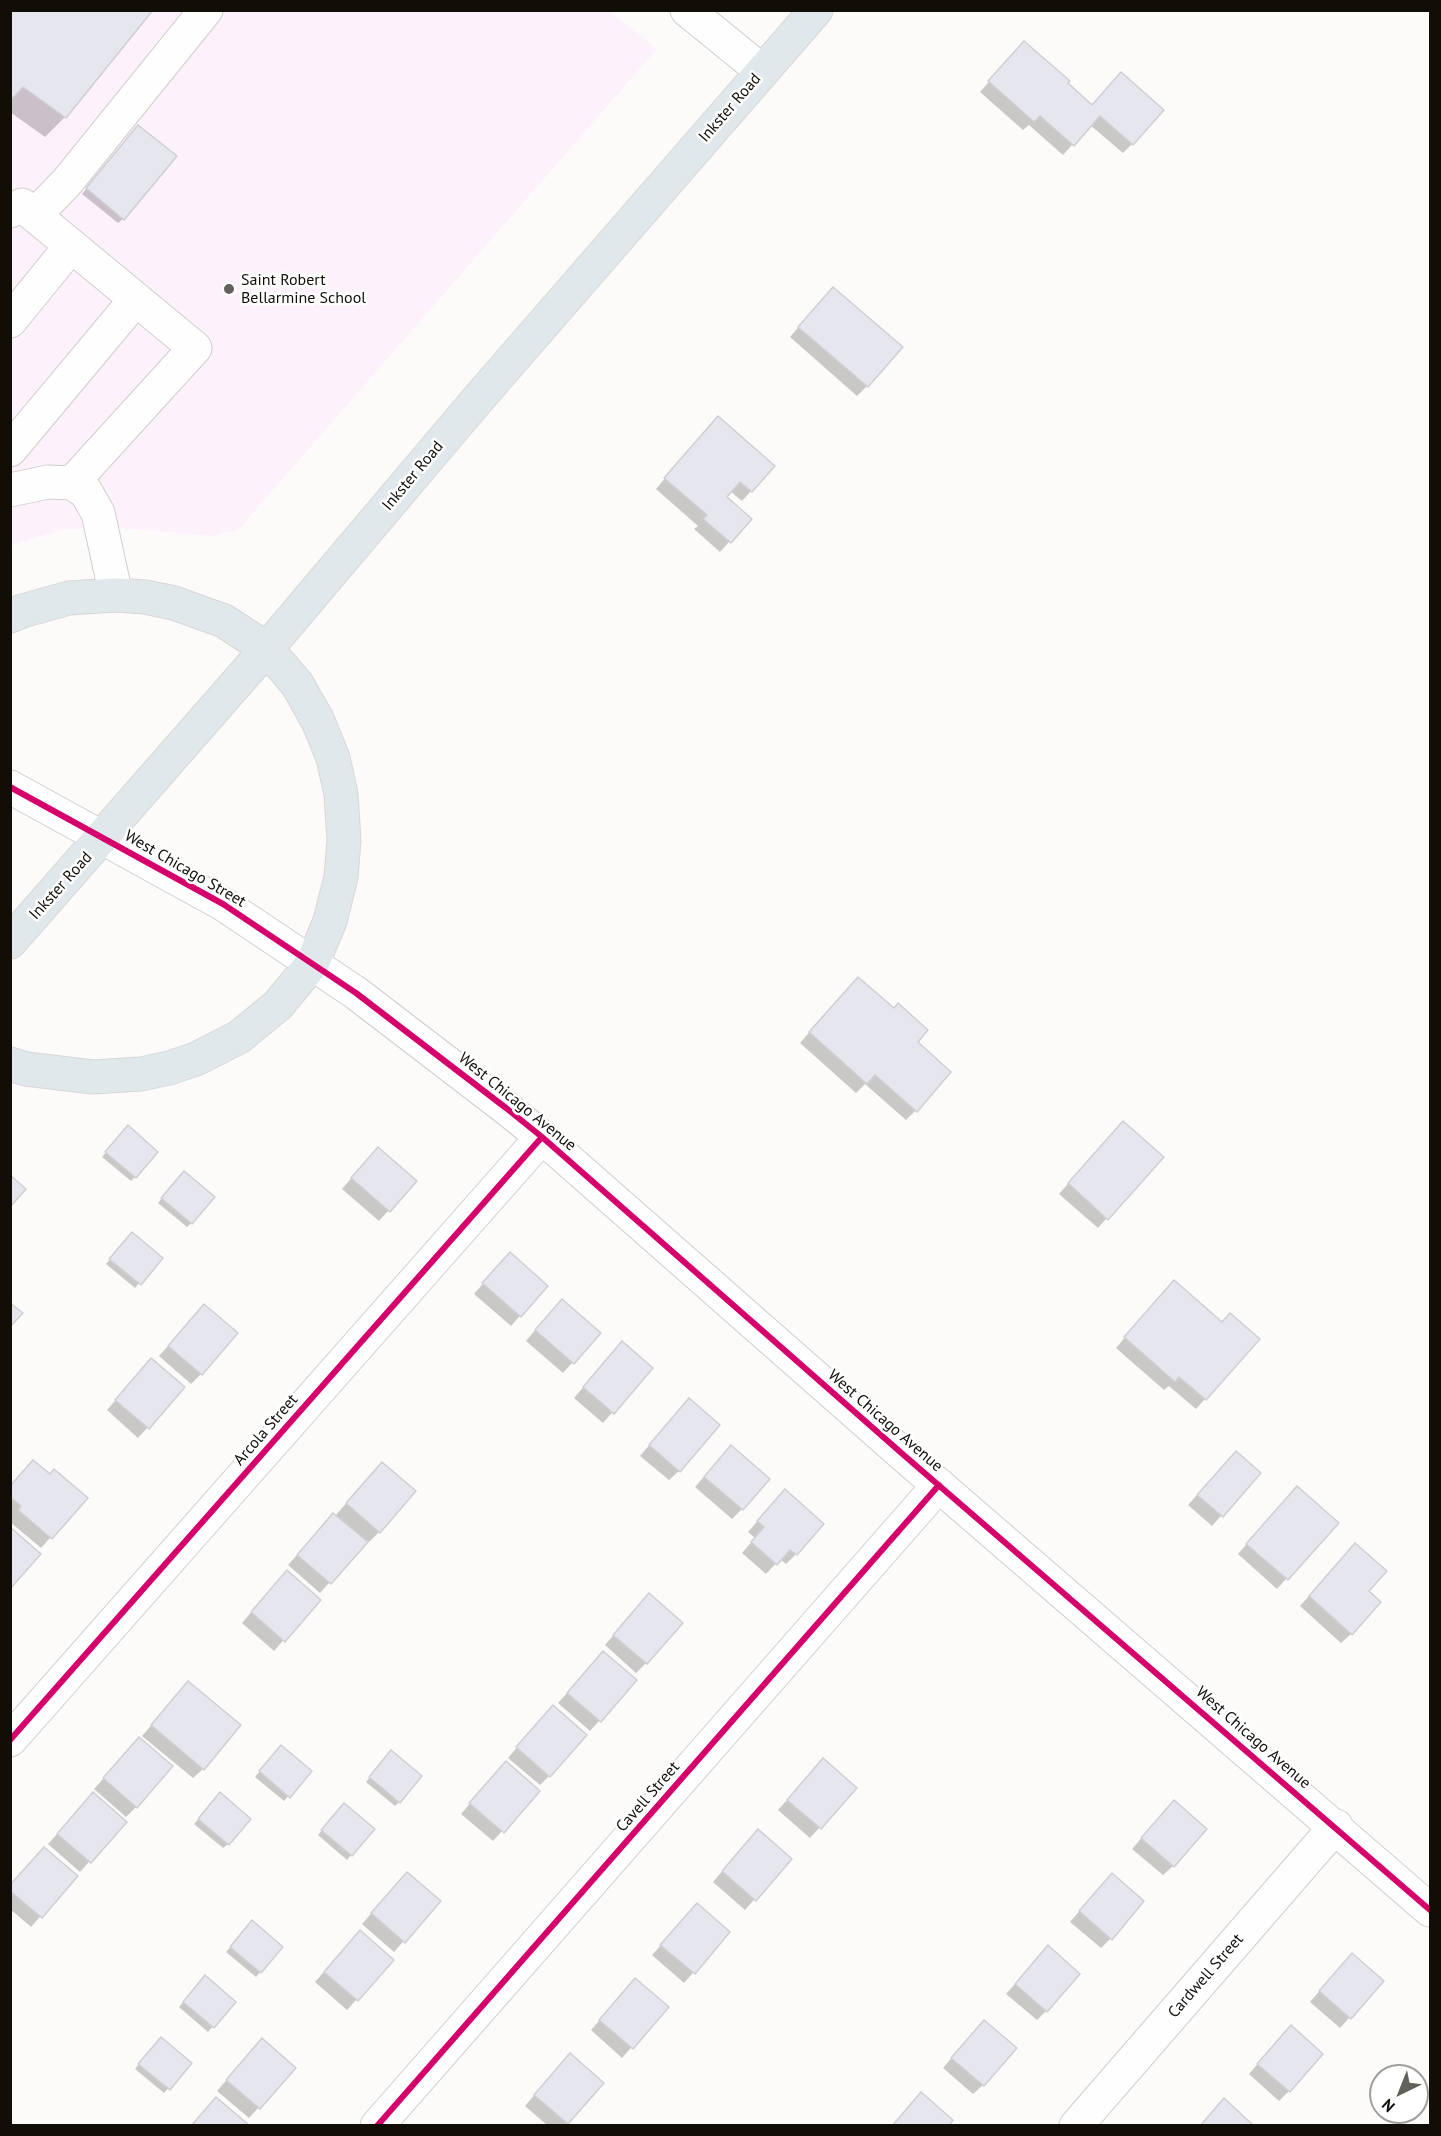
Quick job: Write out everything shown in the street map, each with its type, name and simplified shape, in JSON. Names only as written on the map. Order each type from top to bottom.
[{"type":"main road","name":"Inkster Road","points":[[10,942],[267,649],[478,399],[816,10]]},
{"type":"main road","points":[[10,616],[22,610],[69,598],[116,595],[145,597],[174,603],[224,621],[267,649],[297,684],[315,715],[333,758],[341,794],[344,840],[341,877],[330,921],[312,964],[278,1005],[239,1037],[196,1059],[141,1074],[93,1077],[26,1069],[10,1064]]},
{"type":"street","points":[[72,483],[195,348],[71,246],[23,213],[66,182],[206,10]]},
{"type":"street","points":[[687,10],[762,71]]},
{"type":"street","points":[[10,321],[71,246]]},
{"type":"street","points":[[10,450],[136,299]]},
{"type":"street","points":[[10,490],[48,482],[72,483],[86,492],[98,513],[116,595]]},
{"type":"street","name":"West Chicago Street","points":[[10,787],[222,904],[312,964]]},
{"type":"street","name":"West Chicago Avenue","points":[[312,964],[356,993],[542,1137],[939,1485],[1431,1910]]},
{"type":"street","name":"Arcola Street","points":[[10,1740],[542,1137]]},
{"type":"street","name":"Cavell Street","points":[[377,2126],[939,1485]]},
{"type":"street","name":"Cardwell Street","points":[[1076,2126],[1336,1826]]},
{"type":"shaded area","name":"Saint Robert Bellarmine School","points":[[11,11],[609,11],[657,49],[239,529],[212,536],[116,528],[65,529],[11,545]]},
{"type":"building","points":[[10,10],[153,10],[66,118],[23,87],[10,101]]},
{"type":"building","points":[[1024,41],[1070,81],[1068,83],[1092,105],[1121,72],[1164,110],[1133,145],[1100,116],[1074,146],[1040,116],[1034,122],[988,81]]},
{"type":"building","points":[[138,125],[177,156],[124,220],[86,188]]},
{"type":"building","points":[[833,287],[903,347],[868,387],[798,327]]},
{"type":"building","points":[[718,416],[775,466],[752,492],[740,482],[727,497],[752,519],[731,543],[703,519],[707,515],[664,478]]},
{"type":"building","points":[[858,977],[894,1008],[898,1003],[928,1030],[918,1042],[951,1072],[917,1112],[875,1075],[867,1084],[809,1032]]},
{"type":"building","points":[[1123,1121],[1164,1157],[1108,1220],[1068,1183]]},
{"type":"building","points":[[128,1125],[158,1152],[136,1178],[105,1152]]},
{"type":"building","points":[[378,1147],[417,1181],[390,1212],[351,1178]]},
{"type":"building","points":[[184,1171],[215,1197],[192,1224],[161,1198]]},
{"type":"building","points":[[10,1175],[26,1189],[10,1207]]},
{"type":"building","points":[[132,1232],[163,1258],[141,1285],[109,1259]]},
{"type":"building","points":[[510,1252],[548,1286],[521,1317],[482,1283]]},
{"type":"building","points":[[1174,1280],[1222,1322],[1230,1313],[1260,1339],[1206,1400],[1179,1377],[1175,1382],[1124,1337]]},
{"type":"building","points":[[562,1299],[601,1333],[574,1364],[535,1330]]},
{"type":"building","points":[[10,1303],[23,1313],[10,1327]]},
{"type":"building","points":[[204,1304],[238,1333],[202,1375],[168,1346]]},
{"type":"building","points":[[622,1341],[653,1368],[614,1414],[583,1387]]},
{"type":"building","points":[[151,1358],[185,1387],[149,1429],[115,1400]]},
{"type":"building","points":[[689,1398],[720,1425],[680,1472],[649,1445]]},
{"type":"building","points":[[731,1445],[770,1479],[743,1510],[704,1477]]},
{"type":"building","points":[[1236,1451],[1261,1473],[1223,1517],[1197,1495]]},
{"type":"building","points":[[33,1460],[50,1474],[54,1469],[88,1498],[52,1539],[18,1510],[21,1506],[10,1497],[10,1486]]},
{"type":"building","points":[[382,1462],[416,1491],[380,1533],[346,1503]]},
{"type":"building","points":[[1297,1486],[1339,1523],[1288,1580],[1246,1544]]},
{"type":"building","points":[[785,1489],[824,1524],[797,1555],[790,1550],[777,1565],[751,1542],[764,1527],[757,1521]]},
{"type":"building","points":[[333,1513],[368,1542],[331,1584],[297,1555]]},
{"type":"building","points":[[10,1527],[41,1554],[10,1589]]},
{"type":"building","points":[[1355,1543],[1387,1571],[1369,1591],[1381,1602],[1352,1635],[1309,1596]]},
{"type":"building","points":[[287,1570],[321,1600],[285,1642],[251,1612]]},
{"type":"building","points":[[649,1593],[683,1623],[647,1664],[613,1635]]},
{"type":"building","points":[[603,1651],[637,1680],[601,1722],[567,1693]]},
{"type":"building","points":[[188,1681],[241,1725],[204,1770],[151,1725]]},
{"type":"building","points":[[553,1705],[587,1735],[550,1777],[516,1747]]},
{"type":"building","points":[[139,1737],[173,1766],[137,1808],[103,1778]]},
{"type":"building","points":[[281,1745],[312,1771],[290,1798],[259,1771]]},
{"type":"building","points":[[391,1750],[422,1776],[400,1803],[369,1777]]},
{"type":"building","points":[[823,1758],[857,1788],[821,1829],[787,1800]]},
{"type":"building","points":[[506,1761],[540,1791],[504,1833],[469,1803]]},
{"type":"building","points":[[93,1792],[127,1822],[91,1863],[57,1834]]},
{"type":"building","points":[[220,1792],[251,1819],[229,1845],[198,1819]]},
{"type":"building","points":[[1174,1800],[1207,1829],[1174,1867],[1141,1838]]},
{"type":"building","points":[[344,1803],[375,1829],[352,1856],[321,1830]]},
{"type":"building","points":[[758,1829],[792,1859],[756,1901],[722,1871]]},
{"type":"building","points":[[44,1847],[78,1876],[42,1918],[10,1891],[10,1885]]},
{"type":"building","points":[[407,1872],[441,1901],[405,1943],[371,1913]]},
{"type":"building","points":[[1112,1873],[1144,1901],[1112,1940],[1079,1911]]},
{"type":"building","points":[[697,1903],[730,1932],[695,1974],[660,1945]]},
{"type":"building","points":[[252,1920],[283,1947],[261,1973],[230,1947]]},
{"type":"building","points":[[360,1930],[394,1960],[358,2001],[324,1972]]},
{"type":"building","points":[[1048,1945],[1080,1974],[1047,2012],[1015,1984]]},
{"type":"building","points":[[1352,1953],[1384,1981],[1351,2019],[1319,1991]]},
{"type":"building","points":[[205,1975],[236,2002],[214,2028],[183,2002]]},
{"type":"building","points":[[635,1978],[669,2007],[633,2049],[599,2020]]},
{"type":"building","points":[[984,2020],[1017,2048],[984,2086],[951,2058]]},
{"type":"building","points":[[1291,2025],[1323,2054],[1290,2092],[1257,2064]]},
{"type":"building","points":[[161,2037],[192,2063],[170,2090],[138,2064]]},
{"type":"building","points":[[262,2038],[296,2068],[260,2109],[226,2080]]},
{"type":"building","points":[[570,2053],[604,2083],[568,2124],[534,2095]]},
{"type":"building","points":[[921,2092],[953,2120],[949,2126],[892,2126]]},
{"type":"building","points":[[216,2097],[250,2126],[191,2126]]},
{"type":"building","points":[[1224,2098],[1254,2126],[1200,2126]]},
{"type":"cycle path","points":[[10,787],[223,904],[356,993],[506,1108],[1430,1910]]},
{"type":"cycle path","points":[[10,1740],[542,1137]]},
{"type":"cycle path","points":[[377,2126],[939,1485]]},
{"type":"place","name":"Saint Robert Bellarmine School","points":[[229,289]]}]
